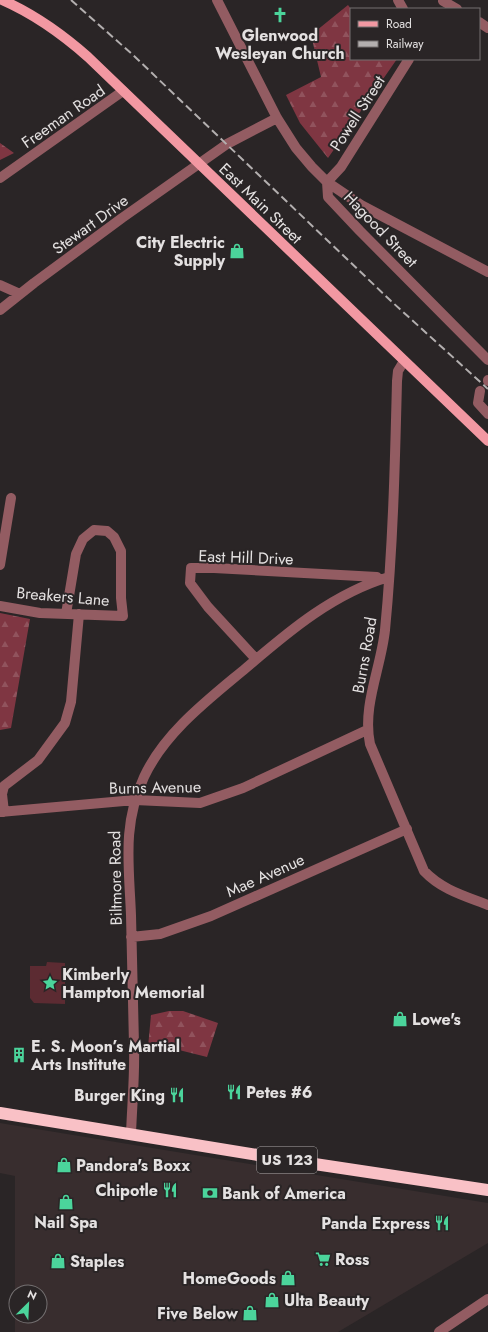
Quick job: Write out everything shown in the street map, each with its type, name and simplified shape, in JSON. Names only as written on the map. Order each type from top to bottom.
[{"type":"highway","name":"US 123","points":[[0,1113],[288,1160],[488,1190]]},
{"type":"main road","name":"East Main Street","points":[[2,0],[27,12],[72,43],[488,441]]},
{"type":"street","name":"Hagood Street","points":[[217,0],[278,118],[296,148],[327,182],[328,196],[360,231],[488,360]]},
{"type":"street","points":[[442,3],[454,8]]},
{"type":"street","name":"Powell Street","points":[[327,182],[340,167],[408,60]]},
{"type":"street","name":"Freeman Road","points":[[0,178],[123,91]]},
{"type":"street","name":"Stewart Drive","points":[[0,310],[231,141],[278,118]]},
{"type":"street","points":[[327,182],[361,205],[488,272]]},
{"type":"street","points":[[0,285],[20,294]]},
{"type":"street","name":"Burns Road","points":[[404,362],[398,371],[397,381],[389,577],[383,644],[371,698],[367,730],[370,744],[424,871],[433,880],[453,892],[488,906]]},
{"type":"street","points":[[480,391],[478,403],[488,414]]},
{"type":"street","points":[[0,565],[11,498]]},
{"type":"street","name":"Breakers Lane","points":[[0,606],[40,613],[66,614],[79,614],[123,616],[121,598],[121,551],[114,537],[107,531],[94,530],[83,539],[76,554],[66,614]]},
{"type":"street","name":"East Hill Drive","points":[[256,659],[208,607],[190,583],[191,568],[214,568],[360,577],[389,577]]},
{"type":"street","name":"Biltmore Road","points":[[131,1134],[134,1050],[128,853],[130,819],[144,776],[157,755],[174,733],[256,659],[323,607],[369,583],[389,577]]},
{"type":"street","points":[[2,812],[2,794],[4,786],[38,760],[65,723],[73,690],[79,614]]},
{"type":"street","name":"Burns Avenue","points":[[2,812],[135,800],[200,803],[209,801],[243,788],[367,730]]},
{"type":"street","name":"Mae Avenue","points":[[131,937],[160,934],[204,918],[407,829]]},
{"type":"street","points":[[440,1332],[455,1327],[488,1299]]},
{"type":"shaded area","points":[[47,962],[65,963],[65,1004],[34,1003],[30,998],[30,966],[46,966]]},
{"type":"shaded area","points":[[0,1123],[488,1203],[488,1243],[338,1332],[15,1332],[15,1324],[48,1324],[48,1284],[15,1284],[15,1176],[0,1173]]},
{"type":"green space","points":[[348,5],[350,8],[350,60],[396,60],[328,158],[300,123],[286,95],[321,77],[311,35]]},
{"type":"green space","points":[[0,143],[14,153],[0,160]]},
{"type":"green space","points":[[0,613],[30,619],[11,728],[0,730]]},
{"type":"green space","points":[[169,1011],[183,1011],[218,1023],[207,1057],[171,1048],[148,1047],[151,1015]]},
{"type":"railway","points":[[71,0],[133,55],[391,301],[488,389]]},
{"type":"place","name":"Glenwood Wesleyan Church","points":[[280,15]]},
{"type":"place","name":"City Electric Supply","points":[[237,251]]},
{"type":"place","name":"Kimberly Hampton Memorial","points":[[50,983]]},
{"type":"place","name":"Lowe's","points":[[400,1019]]},
{"type":"place","name":"E. S. Moon’s Martial Arts Institute","points":[[19,1055]]},
{"type":"place","name":"Petes #6","points":[[234,1092]]},
{"type":"place","name":"Burger King","points":[[177,1095]]},
{"type":"place","name":"Pandora's Boxx","points":[[64,1165]]},
{"type":"place","name":"Chipotle","points":[[170,1190]]},
{"type":"place","name":"Bank of America","points":[[210,1193]]},
{"type":"place","name":"Nail Spa","points":[[66,1202]]},
{"type":"place","name":"Panda Express","points":[[442,1223]]},
{"type":"place","name":"Ross","points":[[323,1259]]},
{"type":"place","name":"Staples","points":[[58,1261]]},
{"type":"place","name":"HomeGoods","points":[[288,1278]]},
{"type":"place","name":"Ulta Beauty","points":[[272,1300]]},
{"type":"place","name":"Five Below","points":[[250,1313]]}]
